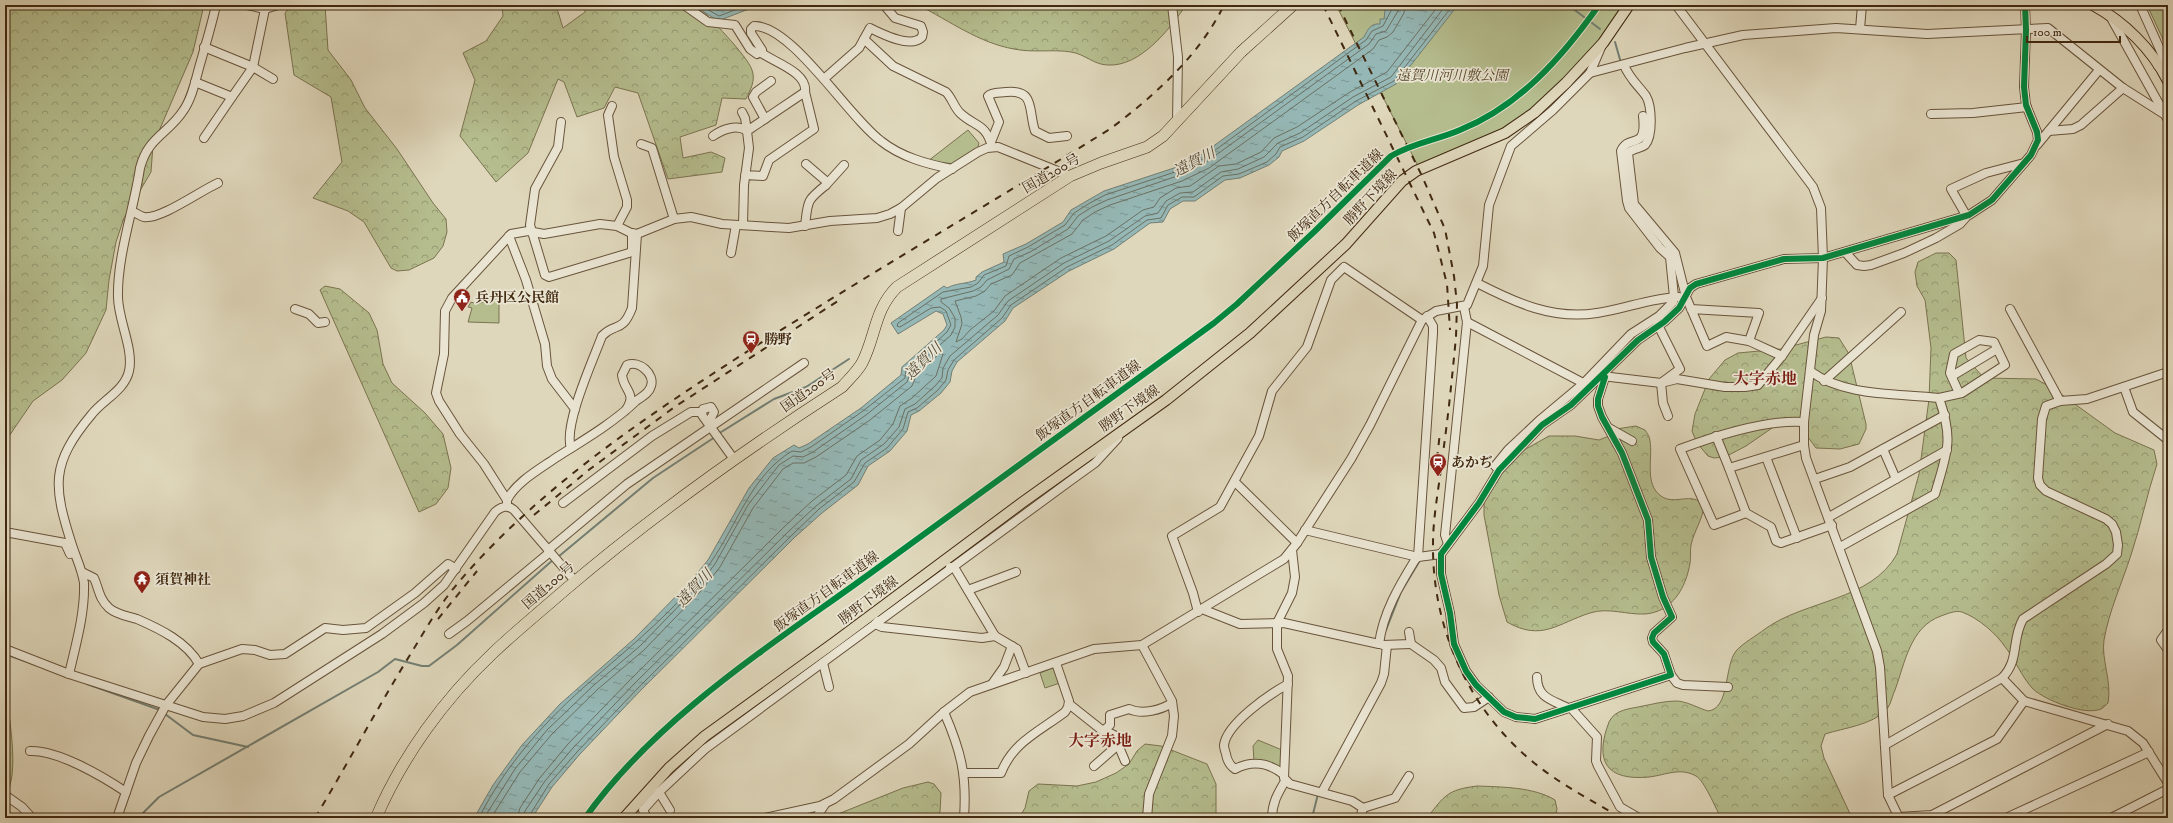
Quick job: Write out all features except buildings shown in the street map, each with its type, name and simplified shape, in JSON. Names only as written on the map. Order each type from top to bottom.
[{"type":"highway","name":"国道200号","points":[[376,818],[393,781],[439,713],[493,653],[576,581],[685,493],[733,458],[842,387],[863,362],[877,318],[886,298],[897,287],[1070,176],[1101,163],[1147,147],[1163,136],[1241,52],[1293,5]]},
{"type":"main road","name":"勝野下境線","points":[[624,818],[669,768],[710,732],[835,642],[985,530],[1166,400],[1250,333],[1346,244],[1402,181],[1416,171],[1505,133],[1522,122],[1566,83],[1603,43],[1629,5]]},
{"type":"main road","points":[[2093,5],[2107,11],[2130,32],[2158,66],[2168,81]]},
{"type":"street","points":[[69,674],[84,596],[81,569],[61,506],[58,491],[58,476],[63,460],[85,422],[96,409],[117,391],[127,378],[130,362],[121,323],[118,292],[120,271],[143,158],[157,137],[178,119],[184,109],[195,82],[216,5]]},
{"type":"street","points":[[247,5],[265,9],[278,5]]},
{"type":"street","points":[[684,5],[708,22],[735,25],[750,49],[757,54],[760,52],[772,61],[788,67],[806,86],[805,92],[814,129],[769,160],[763,176],[745,175]]},
{"type":"street","points":[[825,78],[859,48],[870,28],[888,37],[913,42],[922,37],[923,32],[921,26],[895,18],[884,5]]},
{"type":"street","points":[[1172,5],[1178,56],[1177,121]]},
{"type":"street","points":[[1676,5],[1813,187],[1821,208],[1823,258],[1822,297],[1821,311],[1814,335],[1804,422],[1804,446],[1877,650],[1880,668],[1888,795],[1898,817],[1932,815],[2108,724]]},
{"type":"street","points":[[1860,29],[1862,5]]},
{"type":"street","points":[[2025,5],[2026,30],[2023,73],[2027,108],[2037,132],[2036,146]]},
{"type":"street","points":[[2140,5],[2162,54],[2163,60],[2158,66]]},
{"type":"street","points":[[204,138],[253,67],[265,9]]},
{"type":"street","points":[[2107,11],[2166,117]]},
{"type":"street","points":[[760,52],[762,50],[751,33],[754,26],[769,30],[784,40],[825,78],[839,99],[881,142],[926,164],[952,169]]},
{"type":"street","points":[[1590,73],[1743,35],[1836,28],[1928,34],[2048,28],[2099,70],[2166,117]]},
{"type":"street","points":[[864,39],[893,66],[946,92],[952,97],[961,113],[984,129],[991,144],[1070,176]]},
{"type":"street","points":[[765,818],[820,806],[826,803],[909,744],[944,712],[970,692],[1094,649],[1142,645],[1284,559],[1294,547],[1334,487],[1370,425],[1425,318],[1436,311],[1464,307],[1467,305],[1477,284],[1484,260],[1490,205],[1511,146],[1553,110],[1590,73],[1598,58],[1603,43]]},
{"type":"street","points":[[204,47],[253,67],[274,79]]},
{"type":"street","points":[[1622,65],[1647,99],[1648,125],[1650,134],[1645,144],[1628,153],[1633,201],[1675,253],[1686,297],[1707,346],[1726,337],[1749,341],[1782,356]]},
{"type":"street","points":[[1586,385],[1603,376],[1638,340],[1658,326],[1678,308],[1686,297],[1690,288],[1696,284],[1784,259],[1823,258],[1968,215],[1992,200],[2099,70]]},
{"type":"street","points":[[765,119],[753,97],[756,92],[771,81]]},
{"type":"street","points":[[195,82],[232,97]]},
{"type":"street","points":[[2049,131],[2073,129],[2081,124],[2123,88]]},
{"type":"street","points":[[576,581],[507,503],[484,464],[456,428],[439,401],[436,393],[444,354],[445,311],[452,298],[509,236],[524,231],[544,234],[600,224],[618,226],[635,234],[674,220],[691,217],[739,225],[789,228],[830,221],[877,218],[890,214],[901,208],[937,178],[991,144],[999,122],[988,96],[992,93],[1016,91],[1021,93],[1029,103],[1035,131],[1050,138],[1067,136]]},
{"type":"street","points":[[747,131],[805,92]]},
{"type":"street","points":[[612,106],[608,115],[614,157],[627,200],[627,207],[618,226]]},
{"type":"street","points":[[1931,114],[1973,113],[2027,108]]},
{"type":"street","points":[[731,253],[739,225],[749,148],[745,118],[742,112]]},
{"type":"street","points":[[1643,116],[1648,125]]},
{"type":"street","points":[[562,122],[558,147],[535,189],[530,226],[545,275],[549,278],[629,253],[632,251],[635,234]]},
{"type":"street","points":[[1648,125],[1639,141],[1625,146],[1621,151],[1627,201],[1629,208],[1670,257],[1674,297],[1673,302],[1659,316],[1631,334],[1586,385],[1571,405],[1542,426],[1498,468],[1479,503],[1441,554],[1441,574],[1450,613],[1454,644],[1466,671],[1476,685],[1504,712],[1527,720],[1535,719],[1671,675]]},
{"type":"street","points":[[713,136],[733,128],[743,128],[747,131]]},
{"type":"street","points":[[641,144],[652,148],[674,220]]},
{"type":"street","points":[[1968,215],[1951,189],[1986,173],[2024,163]]},
{"type":"street","points":[[806,164],[826,179],[826,185]]},
{"type":"street","points":[[805,226],[807,204],[809,199],[826,185],[844,165]]},
{"type":"street","points":[[132,211],[144,217],[159,216],[218,184]]},
{"type":"street","points":[[898,231],[901,208]]},
{"type":"street","points":[[1845,252],[1857,265],[1871,265],[1904,253],[1936,238],[1960,224],[1968,215]]},
{"type":"street","points":[[571,448],[569,440],[575,409],[602,336],[621,327],[628,319],[632,308],[635,234]]},
{"type":"street","points":[[509,236],[526,280],[545,344],[547,366],[552,378],[575,409]]},
{"type":"street","points":[[1322,792],[1381,683],[1384,674],[1383,645],[1389,606],[1400,584],[1418,557],[1433,333],[1433,326],[1425,318],[1344,267],[1331,280],[1307,347],[1272,391],[1259,436],[1220,507],[1172,536],[1200,610],[1240,624],[1276,623],[1383,645],[1410,644],[1434,660],[1441,668],[1445,682],[1464,708],[1474,707],[1489,697]]},
{"type":"street","points":[[1477,284],[1519,304],[1546,312],[1575,315],[1598,313],[1655,299],[1686,297]]},
{"type":"street","points":[[1603,376],[1661,383],[1676,379],[1725,387],[1745,387],[1758,385],[1782,356],[1822,297]]},
{"type":"street","points":[[1448,544],[1445,535],[1467,322],[1464,307]]},
{"type":"street","points":[[295,309],[309,314],[318,323],[324,322]]},
{"type":"street","points":[[1691,309],[1759,314],[1749,341]]},
{"type":"street","points":[[2010,309],[2060,401]]},
{"type":"street","points":[[1824,381],[1901,312]]},
{"type":"street","points":[[1467,322],[1586,385]]},
{"type":"street","points":[[1658,326],[1680,369],[1661,383]]},
{"type":"street","points":[[1810,371],[1824,381],[1842,387],[1939,398],[1959,393],[2005,365],[1994,342],[1979,340],[1954,354],[1952,376],[1959,393]]},
{"type":"street","points":[[1952,376],[1997,349]]},
{"type":"street","points":[[5,649],[69,674],[212,718],[235,718],[254,713],[274,703],[383,633],[424,603],[444,585],[495,512],[507,503],[510,494],[522,482],[625,411],[648,392],[652,384],[645,370],[636,363],[627,365],[622,375],[631,398],[630,404],[625,411]]},
{"type":"street","points":[[449,634],[467,621],[627,484],[804,363]]},
{"type":"street","points":[[1885,746],[2002,678],[2013,664],[2018,628],[2023,619],[2106,564],[2117,554],[2118,545],[2116,532],[2106,518],[2046,491],[2040,485],[2038,478],[2042,419],[2046,406],[2060,401],[2087,399],[2124,388],[2168,372]]},
{"type":"street","points":[[1603,376],[1598,398],[1598,406],[1622,453],[1648,520],[1651,558],[1663,597],[1672,617],[1654,633],[1652,638],[1653,642],[1664,654],[1671,675],[1678,683],[1683,685],[1728,687]]},
{"type":"street","points":[[1661,383],[1663,403],[1668,416]]},
{"type":"street","points":[[2124,388],[2133,412],[2168,440]]},
{"type":"street","points":[[1840,547],[1935,494],[1947,450],[1948,426],[1939,398]]},
{"type":"street","points":[[562,502],[652,436],[691,412],[702,412],[707,407],[713,409],[711,426],[733,458]]},
{"type":"street","points":[[1815,479],[1850,467],[1945,415]]},
{"type":"street","points":[[1746,513],[1714,525],[1680,449],[1716,436],[1789,421],[1804,422]]},
{"type":"street","points":[[1608,428],[1632,441]]},
{"type":"street","points":[[647,818],[643,810],[659,792],[686,766],[724,735],[1095,463],[1124,430]]},
{"type":"street","points":[[1716,436],[1746,513],[1771,527],[1776,542],[1780,543],[1797,538],[1831,521],[1896,479],[1947,450]]},
{"type":"street","points":[[1729,468],[1804,446]]},
{"type":"street","points":[[1883,449],[1896,479]]},
{"type":"street","points":[[1766,457],[1797,538]]},
{"type":"street","points":[[1235,482],[1294,547],[1296,577],[1292,593],[1276,623],[1277,649],[1286,671],[1288,684],[1284,778],[1275,798],[1272,808],[1272,818]]},
{"type":"street","points":[[918,580],[956,565],[962,557],[979,541],[985,530]]},
{"type":"street","points":[[1305,530],[1418,557],[1441,554]]},
{"type":"street","points":[[5,532],[65,543],[72,560],[81,569],[94,578],[98,592],[109,607],[115,612],[138,620],[184,645],[194,654],[198,664]]},
{"type":"street","points":[[116,818],[136,763],[166,705],[198,664],[242,649],[250,649],[270,655],[279,655],[289,652],[325,628],[357,630],[366,628],[415,593],[448,564],[456,569]]},
{"type":"street","points":[[956,565],[968,590],[995,636],[1012,646],[1020,654],[1026,673]]},
{"type":"street","points":[[968,590],[1016,572]]},
{"type":"street","points":[[875,624],[893,599]]},
{"type":"street","points":[[376,622],[383,633]]},
{"type":"street","points":[[875,624],[882,627],[974,637],[995,636]]},
{"type":"street","points":[[2168,630],[2161,640],[2168,650]]},
{"type":"street","points":[[1409,632],[1410,644]]},
{"type":"street","points":[[810,672],[835,642]]},
{"type":"street","points":[[1142,645],[1154,669],[1166,687],[1172,703],[1172,736],[1149,794],[1147,818]]},
{"type":"street","points":[[992,684],[1004,667],[1012,646]]},
{"type":"street","points":[[1056,662],[1069,704],[1100,731],[1106,730],[1114,735],[1125,761]]},
{"type":"street","points":[[823,663],[829,687]]},
{"type":"street","points":[[1537,677],[1537,686],[1540,692],[1569,708],[1597,737],[1596,761],[1620,807],[1639,818]]},
{"type":"street","points":[[2002,678],[2024,701],[2128,731],[2143,743],[2168,782]]},
{"type":"street","points":[[1288,684],[1253,709],[1236,724],[1229,734],[1224,745],[1227,761],[1236,769],[1241,765],[1266,764],[1284,778],[1352,801],[1363,808],[1395,798],[1409,776]]},
{"type":"street","points":[[1888,795],[1997,739],[2024,701]]},
{"type":"street","points":[[1106,730],[1110,725],[1110,715],[1129,709],[1135,712],[1155,710],[1172,703]]},
{"type":"street","points":[[965,773],[1001,773],[1005,763],[1019,744],[1065,712],[1069,704]]},
{"type":"street","points":[[724,735],[743,716],[747,706]]},
{"type":"street","points":[[944,712],[955,738],[965,773],[964,818]]},
{"type":"street","points":[[686,766],[688,760],[706,742],[710,732]]},
{"type":"street","points":[[1094,766],[1118,745]]},
{"type":"street","points":[[30,751],[44,751],[103,776],[126,792]]},
{"type":"street","points":[[2006,818],[2150,752]]},
{"type":"street","points":[[2111,818],[2168,789]]},
{"type":"street","points":[[659,792],[670,810]]},
{"type":"street","points":[[5,795],[22,807],[32,818]]},
{"type":"street","points":[[816,818],[826,803]]},
{"type":"street","points":[[1360,818],[1363,808]]},
{"type":"green space","points":[[5,5],[204,5],[193,52],[153,145],[151,172],[124,218],[116,242],[109,280],[106,310],[86,353],[62,380],[33,401],[5,442]]},
{"type":"green space","points":[[292,5],[325,5],[328,50],[351,80],[365,108],[397,149],[433,203],[446,219],[447,232],[443,246],[434,258],[409,270],[397,271],[391,268],[364,222],[348,211],[313,198],[342,162],[331,97],[294,75],[285,13]]},
{"type":"green space","points":[[502,5],[556,5],[563,28],[585,12],[585,5],[696,5],[736,46],[749,64],[753,74],[752,85],[746,99],[722,98],[716,125],[680,137],[683,158],[711,152],[725,158],[722,172],[668,179],[638,93],[615,87],[604,108],[577,117],[564,82],[558,79],[528,153],[496,182],[460,136],[475,80],[463,53],[486,41],[503,16]]},
{"type":"green space","points":[[918,5],[1186,5],[1172,25],[1143,53],[1120,64],[1103,65],[1071,52],[1021,50],[1001,46],[977,37]]},
{"type":"green space","name":"遠賀川河川敷公園","points":[[1336,5],[1625,5],[1604,35],[1564,82],[1550,96],[1521,119],[1497,133],[1471,145],[1418,166]]},
{"type":"green space","points":[[2147,5],[2168,5],[2168,50]]},
{"type":"green space","points":[[968,130],[979,143],[977,150],[955,164],[928,161]]},
{"type":"green space","points":[[1936,253],[1949,253],[1956,260],[1966,358],[1984,378],[2036,379],[2054,389],[2115,433],[2154,450],[2157,464],[2135,544],[2112,608],[2104,640],[2103,647],[2109,687],[2108,703],[2101,709],[2094,711],[2075,709],[2046,698],[2033,689],[2010,653],[1992,632],[1980,622],[1968,615],[1962,612],[1954,612],[1931,621],[1922,628],[1915,637],[1886,710],[1866,723],[1825,734],[1821,746],[1824,758],[1852,818],[1721,818],[1703,783],[1696,776],[1690,773],[1673,772],[1649,777],[1634,777],[1622,776],[1613,772],[1607,766],[1603,748],[1609,722],[1615,714],[1628,709],[1672,701],[1684,702],[1708,711],[1715,708],[1720,703],[1723,695],[1732,658],[1742,645],[1781,619],[1854,591],[1886,570],[1897,554],[1919,474],[1929,399],[1931,348],[1925,300],[1917,286],[1915,272],[1918,262]]},
{"type":"green space","points":[[325,286],[340,289],[369,313],[377,330],[383,364],[392,383],[425,413],[443,434],[451,468],[448,488],[436,504],[419,512],[320,290]]},
{"type":"green space","points":[[499,296],[499,323],[468,322],[472,308],[468,307],[471,302],[477,304]]},
{"type":"green space","points":[[1826,337],[1839,338],[1849,354],[1866,424],[1866,429],[1859,444],[1840,449],[1816,448],[1796,421],[1775,426],[1746,446],[1725,457],[1714,458],[1708,456],[1697,443],[1692,431],[1695,414],[1709,379],[1725,360],[1738,353],[1781,349]]},
{"type":"green space","points":[[1636,426],[1645,430],[1650,438],[1650,470],[1653,485],[1656,491],[1666,499],[1694,499],[1704,505],[1691,545],[1688,572],[1681,590],[1670,604],[1663,609],[1645,614],[1597,611],[1559,626],[1540,631],[1519,628],[1507,622],[1499,595],[1484,515],[1484,496],[1492,480],[1524,450],[1549,436],[1575,436],[1599,440],[1609,436],[1616,429]]},
{"type":"green space","points":[[1055,667],[1060,683],[1045,688],[1040,673]]},
{"type":"green space","points":[[5,686],[11,727],[13,759],[10,786],[5,796]]},
{"type":"green space","points":[[1258,740],[1282,750],[1282,768],[1254,761],[1253,746]]},
{"type":"green space","points":[[1145,744],[1161,746],[1207,764],[1216,784],[1216,818],[1019,818],[1025,808],[1029,791],[1038,784],[1077,786],[1096,782],[1116,773],[1129,764],[1137,751]]},
{"type":"green space","points":[[928,782],[934,784],[941,793],[940,812],[936,818],[828,818],[903,788]]},
{"type":"green space","points":[[1477,786],[1518,788],[1547,796],[1555,800],[1557,809],[1555,818],[1427,818],[1438,804],[1448,795],[1459,789]]},
{"type":"water","points":[[693,5],[759,5],[718,21]]},
{"type":"water","name":"遠賀川","points":[[1393,5],[1458,5],[1396,84],[1358,105],[1304,141],[1282,151],[1279,157],[1269,165],[1240,178],[1225,180],[1195,201],[1183,201],[1170,209],[1163,222],[1150,223],[1114,249],[1069,271],[1013,308],[1005,321],[957,362],[952,371],[950,382],[941,393],[919,411],[911,415],[907,431],[890,451],[868,466],[858,485],[822,513],[795,537],[640,691],[580,754],[552,787],[532,818],[474,818],[493,785],[522,745],[560,704],[634,639],[690,582],[708,560],[749,488],[773,458],[794,445],[799,448],[808,444],[861,408],[901,375],[902,367],[944,330],[947,325],[943,314],[936,311],[898,334],[891,323],[944,286],[947,288],[976,280],[976,277],[982,272],[1004,262],[1003,254],[1026,244],[1063,222],[1071,210],[1104,191],[1177,167],[1201,155],[1364,37],[1368,29],[1374,24],[1380,24],[1380,19],[1384,19],[1385,10]]},
{"type":"waterway","points":[[1568,5],[1600,29]]},
{"type":"waterway","points":[[1615,42],[1621,63]]},
{"type":"waterway","points":[[1630,83],[1638,92]]},
{"type":"waterway","points":[[1676,270],[1676,280]]},
{"type":"waterway","points":[[718,434],[774,399],[806,387],[849,359]]},
{"type":"waterway","points":[[558,557],[653,478],[715,437]]},
{"type":"waterway","points":[[138,818],[159,797],[378,672],[395,659],[422,666],[429,666],[457,645],[554,559]]},
{"type":"waterway","points":[[1386,630],[1401,592],[1419,562]]},
{"type":"waterway","points":[[5,654],[36,665]]},
{"type":"waterway","points":[[87,684],[160,710]]},
{"type":"waterway","points":[[165,714],[193,735],[248,747]]},
{"type":"waterway","points":[[1312,818],[1318,794]]},
{"type":"railway","points":[[315,818],[423,633],[451,591],[491,547],[527,512],[605,449],[645,419],[687,391],[770,337],[1110,129],[1143,103],[1189,58],[1214,23],[1224,5]]},
{"type":"railway","points":[[1323,5],[1434,233],[1447,284],[1450,330]]},
{"type":"railway","points":[[1338,5],[1422,176],[1445,229],[1454,276],[1457,304],[1456,337],[1433,534],[1434,575],[1439,606],[1447,635],[1458,664],[1473,692],[1490,717],[1510,741],[1533,762],[1554,778],[1622,818]]},
{"type":"railway","points":[[534,515],[590,469],[676,406],[841,299]]},
{"type":"railway","points":[[1437,459],[1440,432]]},
{"type":"railway","points":[[438,619],[477,571]]},
{"type":"cycle path","name":"飯塚直方自転車道線","points":[[585,818],[614,782],[645,748],[716,686],[1214,323],[1237,304],[1315,231],[1391,156],[1408,148],[1460,130],[1482,120],[1502,108],[1538,78],[1555,61],[1571,43],[1599,5]]},
{"type":"cycle path","points":[[1605,377],[1598,399],[1598,406],[1602,417],[1622,453],[1648,520],[1651,557],[1663,597],[1672,617],[1654,633],[1652,638],[1653,642],[1664,654],[1671,675],[1535,719],[1516,717],[1504,712],[1476,685],[1466,671],[1454,644],[1450,613],[1441,574],[1441,554],[1479,503],[1499,470],[1542,425],[1571,405],[1638,340],[1664,322],[1679,308],[1690,288],[1696,284],[1784,259],[1823,258],[1969,215],[1992,200],[2031,155],[2038,140],[2037,132],[2026,105],[2024,87],[2026,30],[2025,5]]},
{"type":"place","name":"兵丹区公民館","points":[[462,312]]},
{"type":"place","name":"勝野","points":[[751,354]]},
{"type":"place","name":"あかぢ","points":[[1438,477]]},
{"type":"place","name":"須賀神社","points":[[142,594]]},
{"type":"district","name":"大字赤地","points":[[1765,378]]},
{"type":"district","name":"大字赤地","points":[[1100,740]]}]
